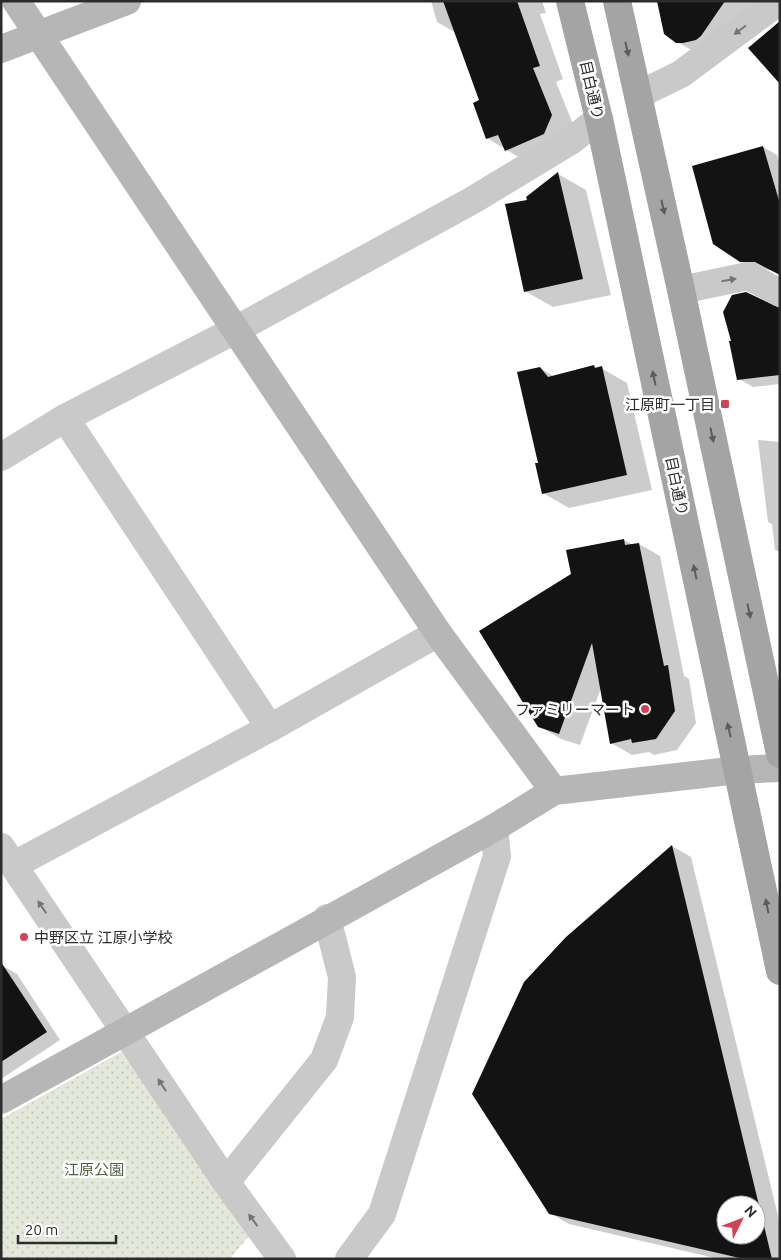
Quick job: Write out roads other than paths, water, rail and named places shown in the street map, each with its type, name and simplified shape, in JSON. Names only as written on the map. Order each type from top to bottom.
[{"type":"main road","name":"目白通り","points":[[570,1],[599,119],[780,971]]},
{"type":"main road","points":[[617,1],[780,754]]},
{"type":"street","points":[[16,1],[438,632],[554,791]]},
{"type":"street","points":[[1,49],[127,1]]},
{"type":"street","points":[[638,94],[681,74],[779,1]]},
{"type":"street","points":[[1,457],[65,418],[237,329],[474,200],[572,140],[599,119]]},
{"type":"street","points":[[681,290],[748,276],[780,293]]},
{"type":"street","points":[[65,418],[270,728]]},
{"type":"street","points":[[282,1259],[226,1182],[7,856],[270,728],[438,632]]},
{"type":"street","points":[[1,1100],[127,1032],[327,918],[494,828],[554,791],[738,770],[780,768]]},
{"type":"street","points":[[350,1259],[382,1214],[497,856],[494,828]]},
{"type":"street","points":[[226,1182],[324,1060],[340,1017],[342,977],[327,918]]},
{"type":"place","name":"江原町一丁目","points":[[725,404]]},
{"type":"place","name":"ファミリーマート","points":[[645,709]]},
{"type":"place","name":"中野区立 江原小学校","points":[[24,937]]},
{"type":"park label","name":"江原公園","points":[[94,1169]]}]
